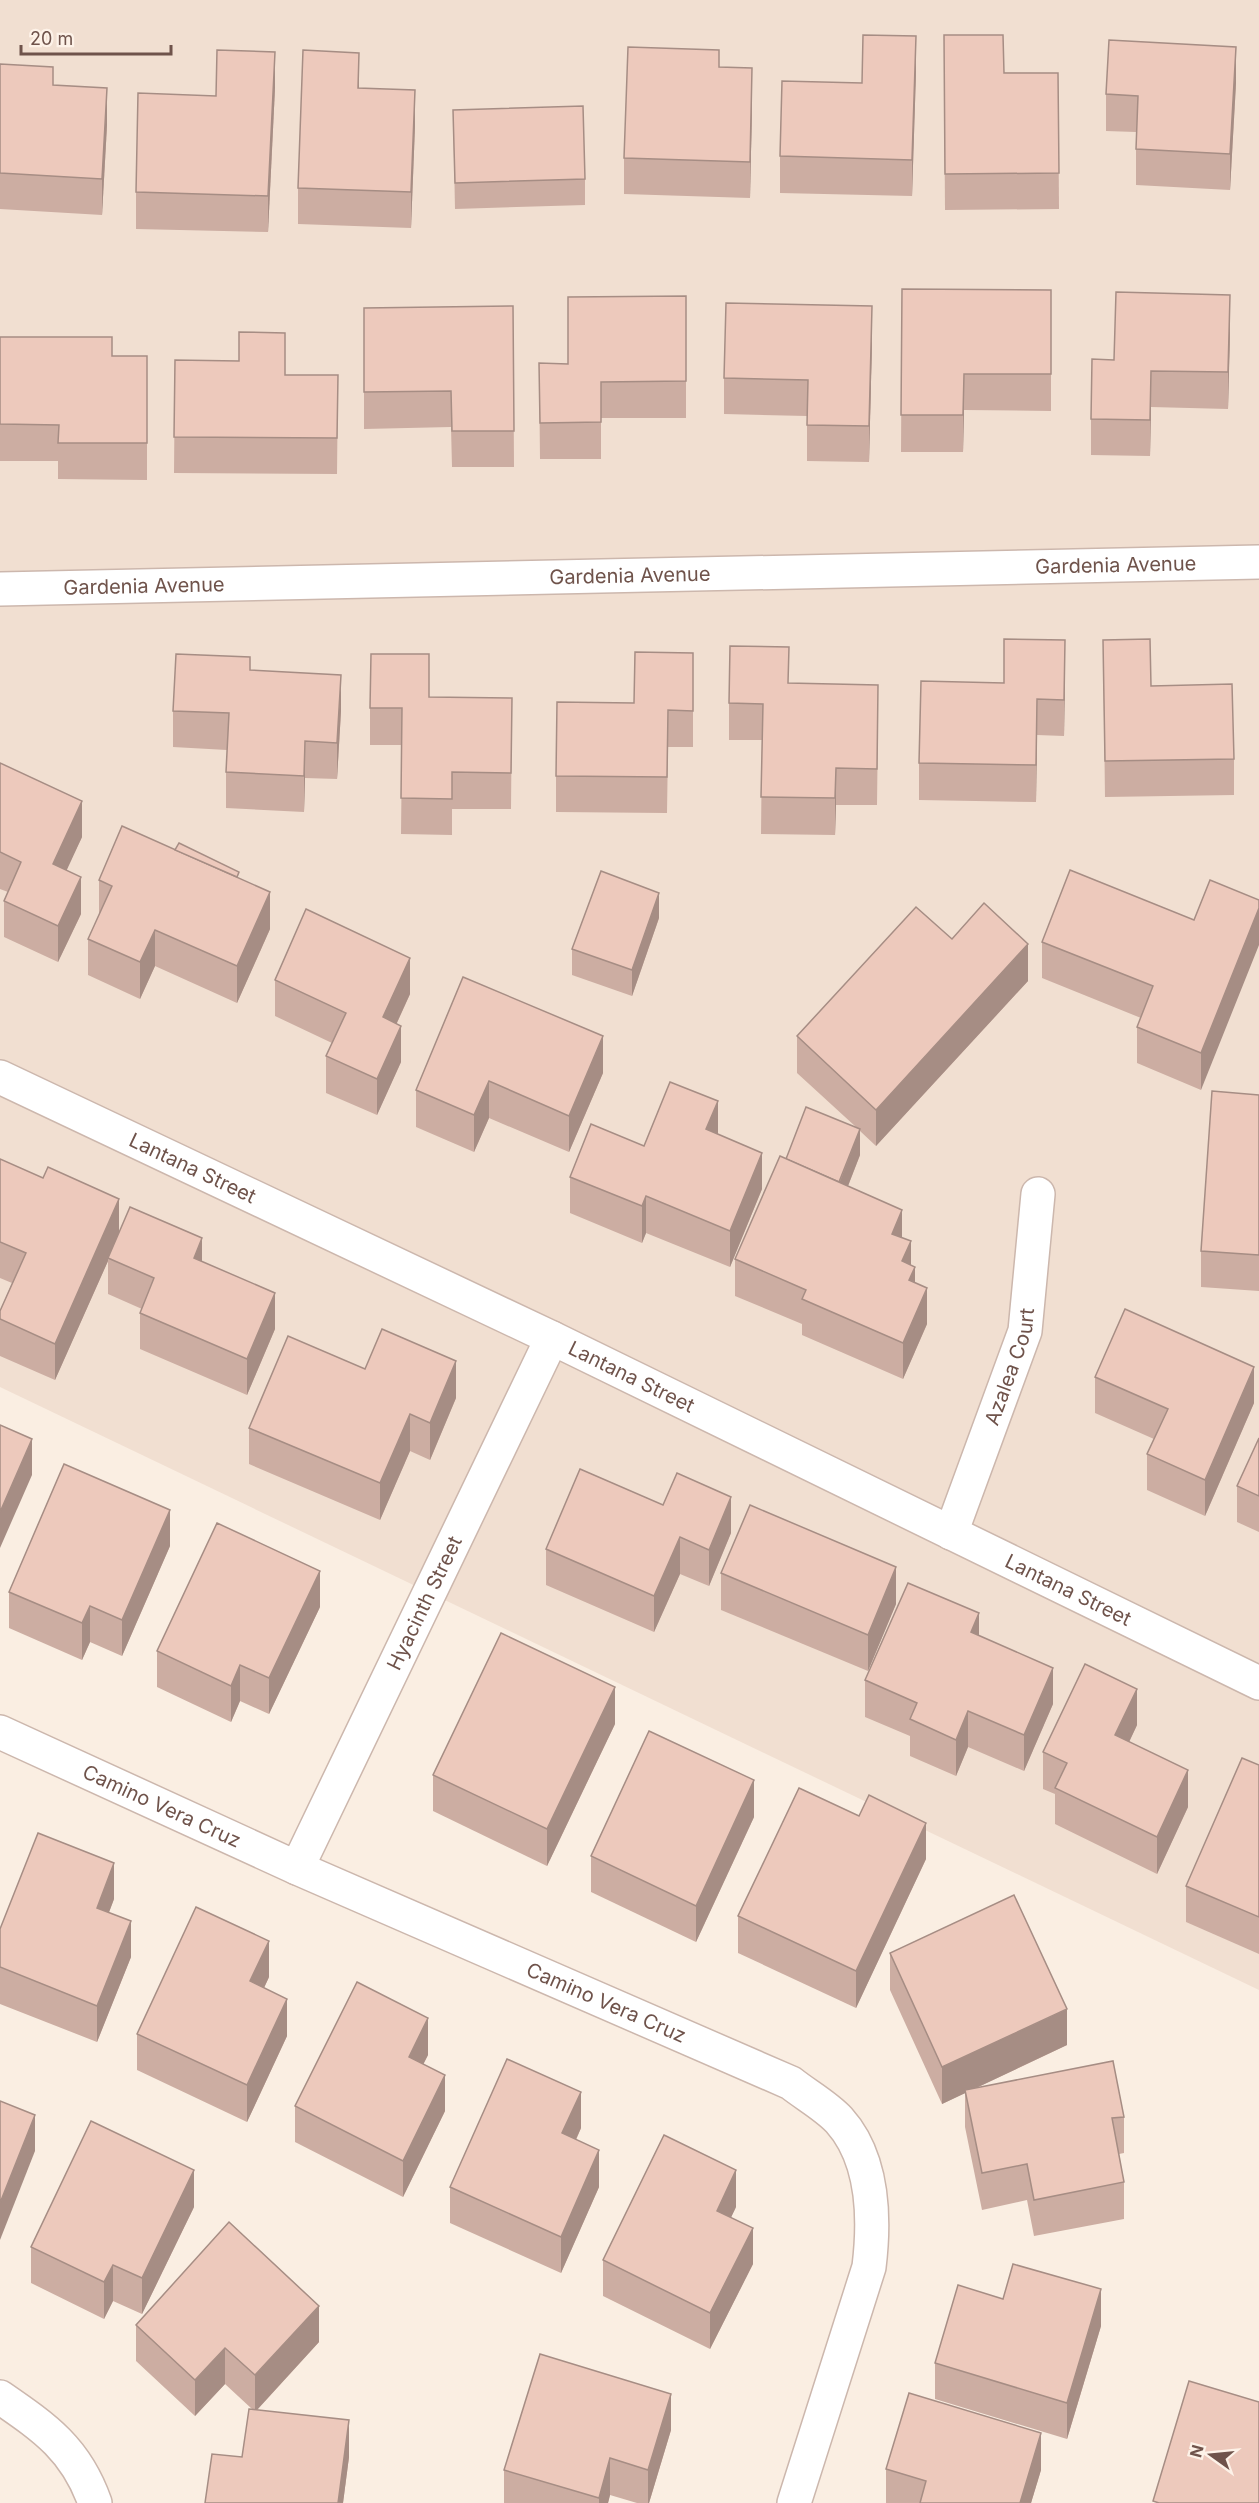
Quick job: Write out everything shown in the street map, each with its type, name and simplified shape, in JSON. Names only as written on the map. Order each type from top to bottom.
[{"type":"street","name":"Gardenia Avenue","points":[[0,589],[1259,562]]},
{"type":"street","name":"Lantana Street","points":[[0,1077],[552,1338],[1259,1683]]},
{"type":"street","name":"Azalea Court","points":[[951,1533],[1025,1330],[1038,1194]]},
{"type":"street","name":"Hyacinth Street","points":[[297,1868],[552,1338]]},
{"type":"street","name":"Camino Vera Cruz","points":[[0,1732],[297,1868],[791,2083],[839,2121],[859,2154],[870,2190],[874,2229],[869,2267],[794,2503]]},
{"type":"street","points":[[0,2397],[43,2427],[76,2461],[95,2503]]},
{"type":"shaded area","points":[[0,0],[1259,0],[1259,1990],[0,1387]]},
{"type":"building","points":[[863,35],[916,36],[912,160],[780,156],[782,81],[862,83]]},
{"type":"building","points":[[944,35],[1003,35],[1004,73],[1058,73],[1059,173],[945,174]]},
{"type":"building","points":[[1109,40],[1236,47],[1230,154],[1136,149],[1138,96],[1106,94]]},
{"type":"building","points":[[628,47],[719,50],[719,67],[752,68],[750,162],[624,158]]},
{"type":"building","points":[[217,50],[275,52],[268,196],[136,192],[138,93],[216,96]]},
{"type":"building","points":[[303,50],[359,53],[358,88],[415,90],[411,192],[298,188]]},
{"type":"building","points":[[0,64],[53,67],[53,85],[107,88],[102,179],[0,173]]},
{"type":"building","points":[[583,106],[585,179],[455,183],[453,110]]},
{"type":"building","points":[[902,289],[1051,290],[1051,374],[964,374],[963,415],[901,415]]},
{"type":"building","points":[[1116,292],[1230,295],[1228,372],[1151,371],[1150,420],[1091,419],[1092,359],[1114,360]]},
{"type":"building","points":[[686,296],[686,381],[601,382],[601,422],[540,423],[539,363],[568,364],[568,297]]},
{"type":"building","points":[[726,303],[872,306],[869,426],[807,425],[808,380],[724,378]]},
{"type":"building","points":[[513,306],[514,431],[452,431],[451,391],[364,392],[364,308]]},
{"type":"building","points":[[239,332],[285,333],[285,375],[338,375],[337,438],[174,437],[175,360],[239,361]]},
{"type":"building","points":[[0,337],[112,337],[112,356],[147,356],[147,443],[58,443],[59,425],[0,424]]},
{"type":"building","points":[[1004,639],[1065,640],[1064,700],[1037,699],[1036,765],[919,763],[921,681],[1004,683]]},
{"type":"building","points":[[1150,639],[1151,686],[1232,684],[1234,759],[1105,761],[1103,640]]},
{"type":"building","points":[[730,646],[789,647],[788,683],[878,685],[877,769],[836,768],[835,798],[761,797],[763,704],[729,703]]},
{"type":"building","points":[[635,652],[693,653],[693,711],[668,710],[667,777],[556,776],[557,702],[634,703]]},
{"type":"building","points":[[176,654],[250,657],[250,670],[341,675],[337,743],[305,741],[304,776],[226,772],[229,713],[173,711]]},
{"type":"building","points":[[371,654],[429,654],[429,697],[512,698],[511,773],[452,772],[452,799],[401,798],[402,708],[370,708]]},
{"type":"building","points":[[0,763],[82,801],[53,864],[81,877],[58,926],[4,901],[21,862],[0,852]]},
{"type":"building","points":[[122,826],[270,892],[237,966],[155,930],[140,962],[88,939],[112,886],[99,880]]},
{"type":"building","points":[[179,843],[239,872],[237,877],[175,850]]},
{"type":"building","points":[[1070,870],[1194,920],[1210,880],[1259,900],[1259,908],[1201,1053],[1137,1027],[1153,986],[1042,942]]},
{"type":"building","points":[[601,871],[659,893],[632,970],[572,949]]},
{"type":"building","points":[[984,903],[1028,944],[876,1110],[797,1036],[916,907],[952,939]]},
{"type":"building","points":[[306,909],[410,958],[383,1017],[401,1026],[377,1079],[326,1056],[346,1013],[275,980]]},
{"type":"building","points":[[463,977],[603,1036],[569,1116],[489,1081],[474,1115],[416,1090]]},
{"type":"building","points":[[670,1082],[718,1101],[706,1129],[762,1153],[730,1231],[646,1196],[642,1206],[570,1177],[591,1124],[644,1146]]},
{"type":"building","points":[[1212,1091],[1259,1095],[1259,1255],[1201,1251]]},
{"type":"building","points":[[806,1107],[860,1129],[839,1182],[786,1159]]},
{"type":"building","points":[[780,1156],[902,1210],[892,1234],[911,1241],[902,1261],[915,1267],[909,1280],[927,1288],[903,1343],[802,1299],[806,1290],[735,1259]]},
{"type":"building","points":[[0,1159],[43,1178],[48,1167],[119,1199],[55,1344],[0,1319],[0,1311],[26,1253],[0,1242]]},
{"type":"building","points":[[130,1207],[202,1238],[194,1258],[275,1293],[247,1359],[140,1313],[154,1278],[108,1258]]},
{"type":"building","points":[[1125,1309],[1254,1367],[1205,1480],[1147,1454],[1168,1409],[1095,1377]]},
{"type":"building","points":[[382,1329],[456,1361],[430,1423],[410,1414],[380,1483],[249,1428],[288,1336],[365,1369]]},
{"type":"building","points":[[0,1425],[32,1439],[0,1512]]},
{"type":"building","points":[[1259,1438],[1259,1496],[1237,1486]]},
{"type":"building","points":[[64,1464],[170,1510],[122,1620],[90,1606],[82,1623],[9,1592]]},
{"type":"building","points":[[580,1469],[663,1505],[677,1473],[731,1497],[709,1550],[680,1537],[654,1596],[546,1549]]},
{"type":"building","points":[[750,1505],[896,1567],[868,1635],[721,1573]]},
{"type":"building","points":[[217,1523],[320,1571],[269,1678],[240,1665],[231,1686],[157,1651]]},
{"type":"building","points":[[908,1583],[979,1613],[971,1632],[1053,1668],[1024,1735],[968,1711],[956,1740],[910,1719],[917,1703],[865,1680]]},
{"type":"building","points":[[501,1633],[615,1687],[547,1829],[433,1775]]},
{"type":"building","points":[[1085,1664],[1137,1689],[1115,1735],[1188,1770],[1157,1837],[1055,1788],[1067,1763],[1043,1752]]},
{"type":"building","points":[[649,1731],[754,1780],[696,1906],[591,1856]]},
{"type":"building","points":[[1242,1758],[1259,1765],[1259,1917],[1186,1886]]},
{"type":"building","points":[[799,1788],[859,1816],[869,1795],[926,1823],[856,1971],[738,1916]]},
{"type":"building","points":[[38,1833],[114,1863],[97,1908],[131,1921],[97,2006],[0,1967],[0,1929]]},
{"type":"building","points":[[1014,1895],[1067,2009],[942,2067],[890,1953]]},
{"type":"building","points":[[196,1907],[269,1941],[250,1981],[287,1999],[247,2085],[137,2034]]},
{"type":"building","points":[[357,1982],[428,2018],[409,2057],[445,2075],[403,2161],[295,2106]]},
{"type":"building","points":[[507,2059],[581,2092],[562,2133],[599,2150],[561,2237],[450,2187]]},
{"type":"building","points":[[1113,2061],[1124,2117],[1112,2118],[1124,2182],[1034,2200],[1027,2164],[982,2173],[965,2090]]},
{"type":"building","points":[[0,2101],[35,2115],[0,2203]]},
{"type":"building","points":[[91,2121],[194,2170],[142,2278],[113,2265],[104,2282],[31,2247]]},
{"type":"building","points":[[664,2135],[736,2170],[717,2211],[753,2228],[710,2313],[603,2260]]},
{"type":"building","points":[[229,2222],[319,2306],[255,2375],[225,2348],[195,2380],[136,2325]]},
{"type":"building","points":[[1013,2264],[1101,2289],[1067,2403],[935,2363],[958,2285],[1003,2299]]},
{"type":"building","points":[[540,2354],[671,2394],[648,2470],[610,2458],[599,2498],[504,2470]]},
{"type":"building","points":[[1189,2381],[1259,2402],[1259,2503],[1159,2503],[1153,2501]]},
{"type":"building","points":[[909,2393],[1041,2433],[1020,2503],[920,2503],[926,2481],[886,2469]]},
{"type":"building","points":[[249,2409],[349,2420],[338,2503],[205,2503],[212,2454],[242,2457]]}]
